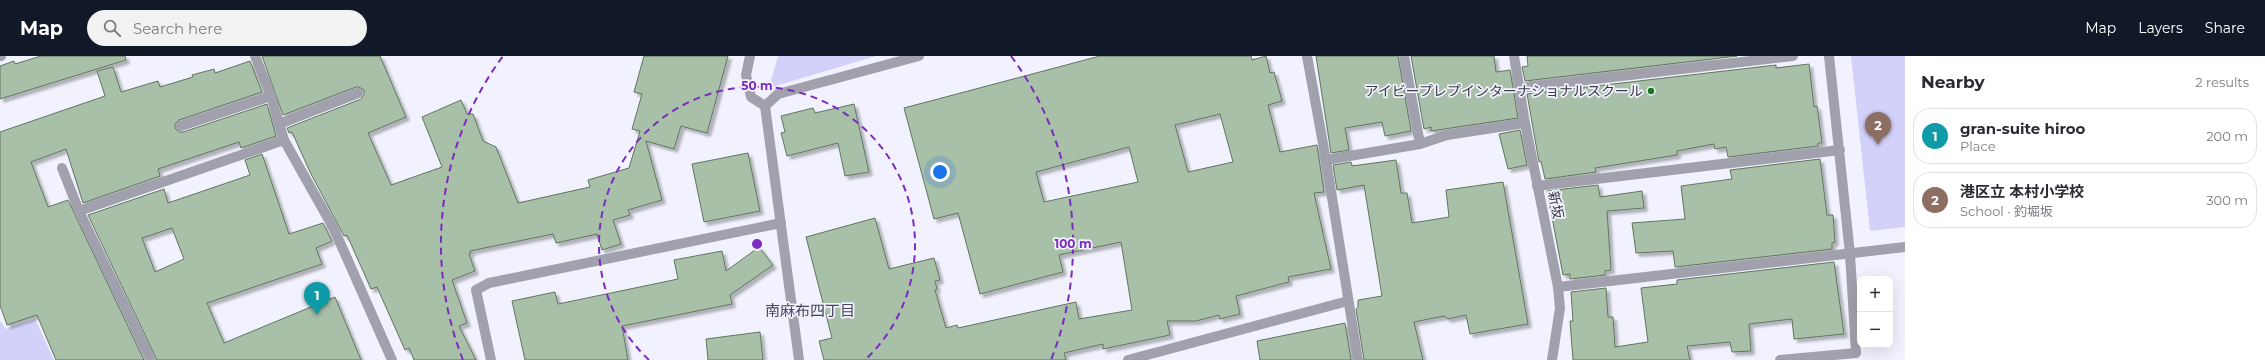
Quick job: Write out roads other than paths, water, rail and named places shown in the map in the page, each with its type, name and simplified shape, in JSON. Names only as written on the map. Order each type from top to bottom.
[{"type":"street","points":[[255,56],[271,96],[284,140],[334,229],[392,360]]},
{"type":"street","points":[[750,56],[746,75],[750,97],[765,106]]},
{"type":"street","points":[[765,106],[778,94],[919,56]]},
{"type":"street","points":[[1307,56],[1326,160],[1358,360]]},
{"type":"street","points":[[1404,56],[1420,144]]},
{"type":"street","name":"新坂","points":[[1514,56],[1525,123],[1558,287],[1560,308],[1552,360]]},
{"type":"street","points":[[1519,88],[1793,56]]},
{"type":"street","points":[[1780,360],[1856,353],[1850,254],[1829,56]]},
{"type":"street","points":[[279,124],[358,93]]},
{"type":"street","points":[[181,126],[271,96]]},
{"type":"street","points":[[765,106],[782,223],[799,360]]},
{"type":"street","points":[[1326,160],[1420,144],[1447,135],[1525,123]]},
{"type":"street","points":[[79,211],[284,140]]},
{"type":"street","points":[[1538,186],[1840,150]]},
{"type":"street","points":[[62,168],[79,211],[151,360]]},
{"type":"street","points":[[491,360],[476,290],[489,283],[782,223]]},
{"type":"street","points":[[1558,287],[1905,248]]},
{"type":"street","points":[[1128,360],[1348,301]]},
{"type":"place","name":"アイビープレプインターナショナルスクール","points":[[1651,91]]},
{"type":"place","name":"港区立 本村小学校","points":[[1878,145]]},
{"type":"place","name":"gran-suite hiroo","points":[[317,315]]},
{"type":"district","name":"南麻布四丁目","points":[[810,310]]}]
